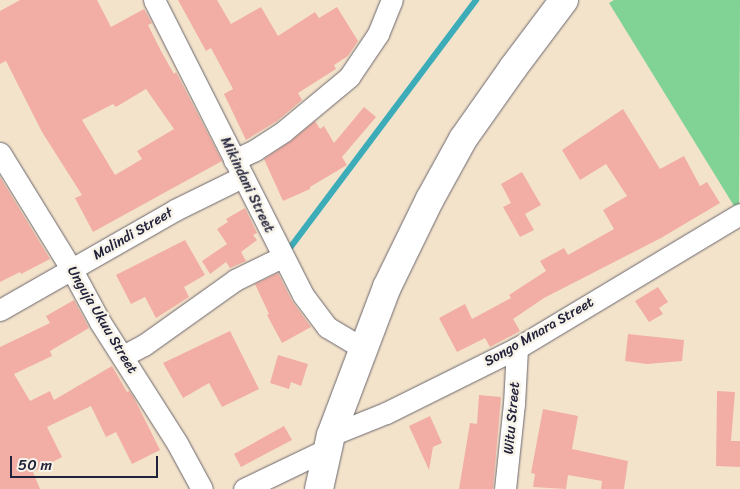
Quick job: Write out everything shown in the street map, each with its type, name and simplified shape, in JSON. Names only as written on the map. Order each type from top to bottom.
[{"type":"highway","points":[[319,489],[329,442],[387,287],[430,200],[463,140],[513,68],[564,0]]},
{"type":"street","name":"Mikindani Street","points":[[154,0],[282,257],[303,295],[327,327],[364,349]]},
{"type":"street","name":"Malindi Street","points":[[0,310],[175,210],[238,168],[255,150],[284,131],[349,77],[378,34],[392,0]]},
{"type":"street","name":"Unguja Ukuu Street","points":[[0,153],[72,270],[100,322],[177,443],[202,489]]},
{"type":"street","name":"Songo Mnara Street","points":[[244,489],[329,442],[517,348],[740,214]]},
{"type":"street","points":[[123,356],[144,345],[235,280],[282,257]]},
{"type":"street","name":"Witu Street","points":[[505,489],[514,404],[517,348]]},
{"type":"green space","points":[[614,0],[740,0],[739,214],[609,3]]},
{"type":"building","points":[[20,0],[97,0],[111,27],[144,9],[152,23],[148,25],[161,51],[174,74],[176,72],[222,161],[93,232],[75,198],[82,195],[42,132],[6,61],[0,64],[0,11]],"holes":[[[146,89],[174,129],[137,151],[142,159],[115,175],[82,120],[113,104],[116,107]]]},
{"type":"building","points":[[178,0],[217,0],[231,24],[261,7],[278,36],[315,12],[319,18],[337,7],[358,41],[348,56],[334,65],[336,69],[298,93],[302,100],[277,121],[246,140],[224,94],[233,89],[211,48],[206,51]]},
{"type":"building","points":[[364,107],[376,117],[342,157],[347,165],[310,187],[310,189],[283,201],[264,159],[291,141],[315,121],[320,129],[324,126],[334,143]]},
{"type":"building","points":[[623,109],[660,169],[684,156],[700,186],[707,182],[720,203],[661,238],[544,298],[513,319],[520,331],[490,347],[485,338],[457,352],[439,318],[465,304],[472,319],[511,298],[509,295],[546,271],[540,261],[564,248],[568,255],[614,229],[603,210],[627,196],[606,164],[580,180],[562,150]]},
{"type":"building","points":[[522,172],[541,205],[525,214],[534,230],[520,237],[503,207],[511,203],[501,184]]},
{"type":"building","points":[[0,177],[50,259],[21,274],[20,272],[0,282]]},
{"type":"building","points":[[245,208],[257,233],[253,235],[257,240],[241,252],[246,261],[230,268],[226,262],[210,274],[202,261],[227,244],[217,229],[228,222],[226,219]]},
{"type":"building","points":[[185,240],[205,275],[184,287],[189,297],[156,318],[145,297],[131,304],[116,275]]},
{"type":"building","points":[[278,273],[292,301],[311,327],[282,343],[267,315],[269,314],[255,284]]},
{"type":"building","points":[[658,287],[668,302],[659,308],[663,314],[649,322],[635,301]]},
{"type":"building","points":[[74,300],[89,328],[50,351],[52,356],[14,374],[30,401],[50,391],[54,400],[112,366],[127,392],[129,391],[133,396],[160,450],[132,464],[116,432],[106,437],[91,406],[47,427],[62,457],[33,472],[40,489],[0,489],[0,347],[50,323],[46,316]]},
{"type":"building","points":[[230,331],[259,389],[222,407],[209,383],[183,398],[163,363]]},
{"type":"building","points":[[628,334],[684,340],[682,361],[647,364],[625,361]]},
{"type":"building","points":[[278,355],[308,364],[301,386],[291,382],[289,389],[270,383]]},
{"type":"building","points":[[717,391],[735,392],[731,441],[740,441],[740,467],[716,466]]},
{"type":"building","points":[[479,395],[501,397],[493,489],[459,489],[470,423],[477,424]]},
{"type":"building","points":[[543,409],[578,416],[572,449],[628,461],[624,489],[601,489],[602,481],[568,475],[566,489],[533,487],[535,474],[531,473]]},
{"type":"building","points":[[430,416],[442,443],[433,447],[429,470],[409,426]]},
{"type":"building","points":[[284,426],[292,440],[241,467],[234,454]]},
{"type":"waterway","points":[[287,252],[476,0]]}]
